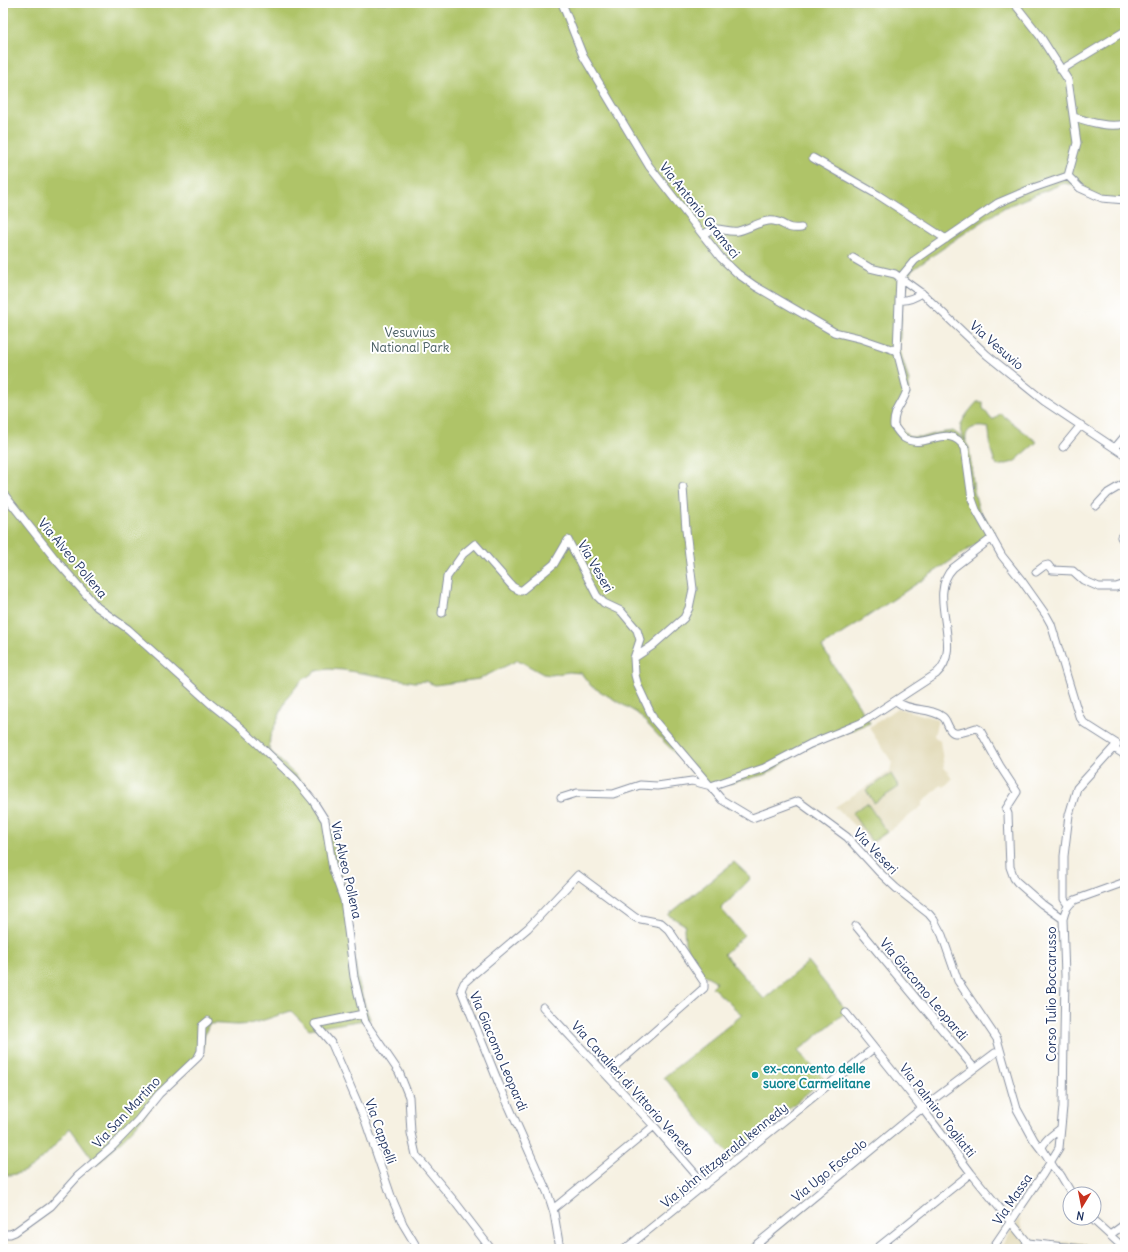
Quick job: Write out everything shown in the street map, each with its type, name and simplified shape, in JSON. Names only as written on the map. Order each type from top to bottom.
[{"type":"street","name":"Via Antonio Gramsci","points":[[562,3],[583,56],[649,166],[721,258],[738,274],[755,286],[834,332],[859,338],[897,351]]},
{"type":"street","points":[[1014,3],[1040,36],[1068,80],[1077,143],[1068,176]]},
{"type":"street","points":[[1061,70],[1125,31]]},
{"type":"street","points":[[1074,117],[1097,124],[1117,126],[1125,124]]},
{"type":"street","points":[[813,158],[878,195],[946,238]]},
{"type":"street","points":[[1068,176],[1080,188],[1102,198],[1125,200]]},
{"type":"street","points":[[1068,176],[1033,188],[998,203],[915,260],[900,278],[897,351],[907,390],[894,415],[894,426],[900,435],[909,440],[925,440],[946,436],[960,441],[965,448],[972,499],[976,510],[1002,556],[1022,581],[1051,624],[1079,716],[1084,723],[1116,746],[1125,755]]},
{"type":"street","points":[[703,235],[714,228],[738,231],[758,224],[774,221],[792,229],[801,228]]},
{"type":"street","name":"Via Vesuvio","points":[[853,258],[870,268],[895,274],[922,293],[987,355],[1044,401],[1125,455]]},
{"type":"street","points":[[900,300],[917,296],[922,293]]},
{"type":"street","points":[[1063,446],[1081,425]]},
{"type":"street","points":[[1115,448],[1125,436]]},
{"type":"street","points":[[1096,506],[1108,493],[1125,483]]},
{"type":"street","points":[[634,658],[652,646],[684,618],[689,608],[693,589],[686,530],[684,487]]},
{"type":"street","name":"Via Alveo Pollena","points":[[3,493],[56,560],[98,606],[128,629],[212,705],[242,728],[295,779],[313,801],[325,820],[333,870],[344,900],[354,977],[363,1014],[366,1022],[399,1072],[409,1096],[411,1133],[416,1155],[491,1249]]},
{"type":"street","points":[[561,798],[577,793],[612,794],[640,785],[657,786],[692,781],[711,786],[764,768],[810,744],[861,723],[936,674],[945,664],[948,650],[943,601],[944,581],[953,568],[992,538]]},
{"type":"street","name":"Via Veseri","points":[[442,613],[447,577],[463,554],[474,544],[514,587],[521,591],[554,564],[568,540],[597,596],[604,603],[621,611],[637,630],[640,640],[634,658],[635,675],[638,686],[654,720],[722,800],[752,818],[798,801],[847,837],[896,888],[929,914],[942,935],[958,981],[997,1039],[1017,1109],[1033,1136]]},
{"type":"street","points":[[1036,572],[1048,565],[1052,570],[1073,571],[1083,580],[1099,587],[1116,587],[1125,584]]},
{"type":"street","points":[[896,701],[908,707],[938,714],[944,717],[952,732],[956,734],[976,728],[980,730],[1000,766],[1017,792],[1006,809],[1009,820],[1010,867],[1012,873],[1017,882],[1042,904],[1063,919]]},
{"type":"street","points":[[1116,746],[1077,788],[1069,815],[1064,856],[1064,899],[1068,905],[1074,900],[1125,882]]},
{"type":"street","name":"Via Giacomo Leopardi","points":[[560,1249],[553,1209],[548,1194],[499,1084],[461,990],[464,983],[528,928],[578,875],[636,918],[661,923],[670,930],[704,982],[704,988],[606,1074]]},
{"type":"street","name":"Corso Tulio Boccarusso","points":[[1058,1144],[1063,1107],[1065,999],[1063,919],[1068,905]]},
{"type":"street","name":"Via Giacomo Leopardi","points":[[856,926],[974,1068]]},
{"type":"street","name":"Via Cavalieri di Vittorio Veneto","points":[[543,1007],[654,1126],[705,1185]]},
{"type":"street","name":"Via Palmiro Togliatti","points":[[846,1013],[922,1108],[971,1173],[1028,1243],[1083,1249]]},
{"type":"street","name":"Via Cappelli","points":[[363,1014],[315,1024],[332,1044],[365,1120],[391,1196],[403,1224],[418,1249]]},
{"type":"street","name":"Via San Martino","points":[[3,1234],[15,1232],[51,1206],[78,1177],[113,1146],[138,1120],[159,1094],[198,1057],[202,1051],[202,1026],[208,1021]]},
{"type":"street","name":"Via john fitzgerald kennedy","points":[[625,1249],[874,1048]]},
{"type":"street","points":[[922,1108],[995,1053]]},
{"type":"street","name":"Via Ugo Foscolo","points":[[751,1249],[922,1108]]},
{"type":"street","points":[[553,1209],[654,1126]]},
{"type":"street","points":[[1044,1153],[1042,1145],[1060,1129]]},
{"type":"street","points":[[1033,1136],[1047,1140],[1053,1139],[1058,1144],[1058,1150],[1055,1154],[1056,1164],[1067,1186]]},
{"type":"street","points":[[1033,1136],[1062,1177]]},
{"type":"street","points":[[1044,1153],[1051,1156],[1055,1154]]},
{"type":"street","name":"Via Massa","points":[[992,1249],[1055,1154]]},
{"type":"street","points":[[876,1249],[971,1173]]},
{"type":"street","points":[[1043,1174],[1051,1174],[1062,1177]]},
{"type":"street","points":[[1110,1235],[1125,1224]]},
{"type":"street","points":[[1100,1226],[1125,1248]]},
{"type":"shaded area","points":[[897,708],[938,719],[934,736],[940,741],[944,767],[952,779],[944,787],[941,785],[922,803],[922,806],[873,844],[835,807],[890,771],[892,762],[869,728]]},
{"type":"shaded area","points":[[1020,1218],[1021,1227],[1025,1233],[1035,1241],[1085,1242],[1096,1249],[999,1249]]},
{"type":"green space","name":"Vesuvius National Park","points":[[3,3],[1125,3],[1125,204],[1082,193],[1073,185],[1064,183],[1005,207],[911,271],[902,305],[899,348],[909,381],[908,396],[898,415],[900,428],[909,437],[924,437],[953,431],[964,439],[969,448],[974,491],[978,507],[994,532],[822,647],[870,723],[806,748],[767,774],[727,784],[703,783],[637,713],[591,686],[581,673],[569,672],[551,675],[543,674],[518,660],[479,679],[435,685],[425,681],[415,682],[343,670],[329,669],[316,671],[301,681],[287,698],[270,737],[269,750],[311,792],[328,820],[337,863],[346,894],[360,990],[370,1019],[309,1029],[291,1011],[244,1025],[209,1024],[204,1037],[202,1053],[160,1097],[133,1129],[97,1165],[70,1128],[49,1152],[31,1168],[20,1173],[3,1176]]},
{"type":"green space","points":[[977,402],[982,402],[983,408],[991,419],[995,419],[1000,413],[1037,442],[1014,462],[998,466],[992,455],[988,428],[972,428],[967,433],[966,441],[961,433],[960,429],[963,420]]},
{"type":"green space","points":[[891,774],[899,787],[874,803],[866,790]]},
{"type":"green space","points":[[867,803],[887,832],[872,842],[852,813]]},
{"type":"green space","points":[[734,862],[751,878],[721,909],[744,935],[724,954],[764,999],[808,962],[847,1011],[798,1051],[824,1079],[731,1157],[664,1077],[742,1015],[712,987],[716,983],[714,980],[703,974],[685,944],[685,925],[668,915]]},
{"type":"place","name":"ex-convento delle suore Carmelitane","points":[[755,1075]]}]
